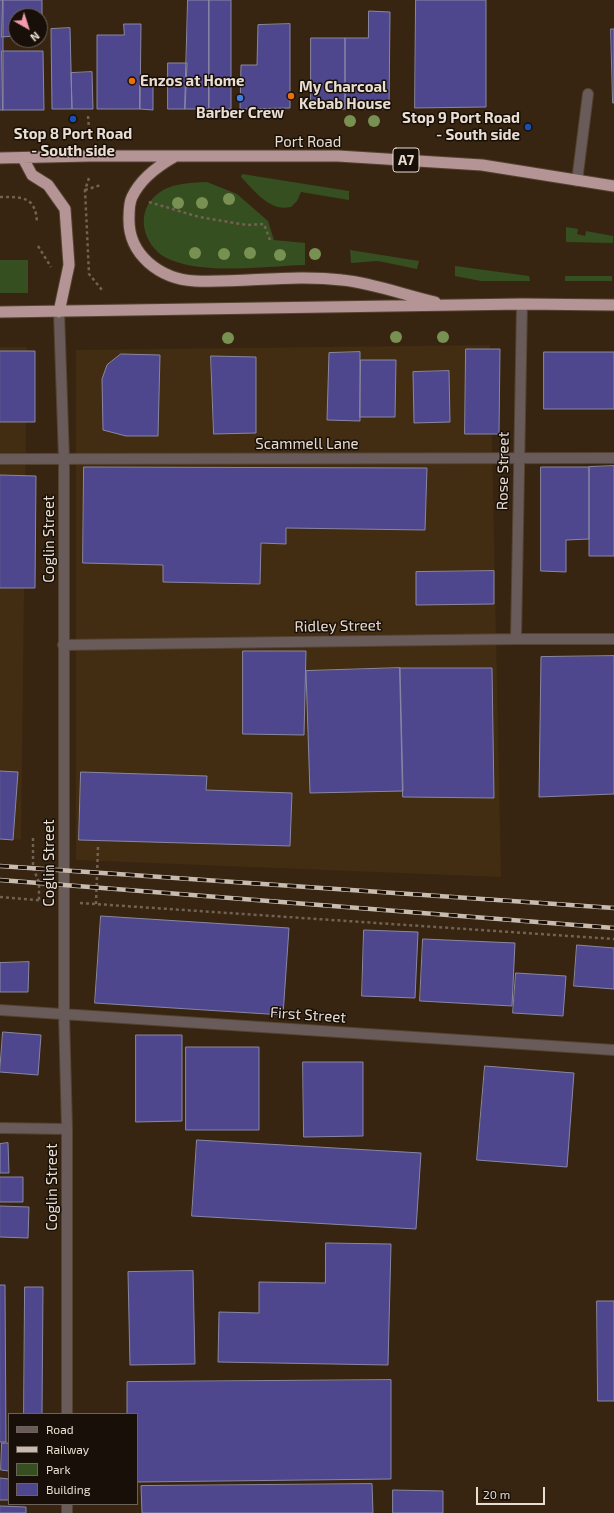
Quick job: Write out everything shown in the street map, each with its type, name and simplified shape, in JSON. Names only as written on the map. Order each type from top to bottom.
[{"type":"highway","name":"Port Road","points":[[0,158],[89,156],[338,156],[424,161],[503,168],[614,186]]},
{"type":"highway","points":[[176,156],[146,178],[132,196],[130,205],[129,226],[134,245],[148,263],[162,273],[178,279],[195,281],[294,278],[341,279],[370,284],[451,306]]},
{"type":"highway","points":[[23,158],[32,175],[48,185],[65,209],[69,265],[59,312]]},
{"type":"highway","points":[[0,312],[522,304],[614,305]]},
{"type":"street","points":[[578,181],[588,94]]},
{"type":"street","name":"Rose Street","points":[[516,639],[518,458],[522,304]]},
{"type":"street","name":"Coglin Street","points":[[59,312],[64,459],[64,1014],[67,1129],[67,1413]]},
{"type":"street","name":"Scammell Lane","points":[[0,459],[614,458]]},
{"type":"street","name":"Ridley Street","points":[[63,645],[614,639]]},
{"type":"street","name":"First Street","points":[[0,1010],[614,1050]]},
{"type":"street","points":[[0,1128],[67,1129]]},
{"type":"path","points":[[88,116],[88,128]]},
{"type":"path","points":[[89,178],[85,190],[89,274],[102,290]]},
{"type":"path","points":[[85,190],[101,186]]},
{"type":"path","points":[[0,197],[23,197],[31,203],[38,223]]},
{"type":"path","points":[[148,202],[199,217],[246,225],[264,224],[270,240]]},
{"type":"path","points":[[38,246],[52,268]]},
{"type":"path","points":[[34,838],[33,868],[39,882],[39,900]]},
{"type":"path","points":[[96,904],[98,847]]},
{"type":"path","points":[[0,897],[52,901]]},
{"type":"path","points":[[80,903],[614,939]]},
{"type":"shaded area","points":[[490,345],[501,877],[76,860],[76,350]]},
{"type":"shaded area","points":[[0,347],[27,347],[21,840],[0,838]]},
{"type":"green space","points":[[242,174],[349,191],[349,200],[301,192],[297,201],[291,207],[283,208],[263,199],[241,177]]},
{"type":"green space","points":[[207,182],[237,194],[268,221],[274,240],[305,243],[305,265],[255,268],[202,267],[186,265],[162,255],[149,241],[145,232],[145,213],[148,204],[155,196],[166,188],[180,184]]},
{"type":"green space","points":[[566,227],[578,229],[577,234],[585,236],[586,231],[613,236],[613,243],[566,242]]},
{"type":"green space","points":[[350,250],[419,261],[417,269],[378,261],[351,263]]},
{"type":"green space","points":[[0,260],[28,260],[28,293],[0,293]]},
{"type":"green space","points":[[455,266],[529,276],[530,281],[481,281],[455,276]]},
{"type":"green space","points":[[565,276],[612,276],[612,281],[565,281]]},
{"type":"building","points":[[0,0],[3,0],[3,110],[0,110]]},
{"type":"building","points":[[3,0],[42,0],[42,8],[8,8],[8,37],[2,37]]},
{"type":"building","points":[[188,0],[209,0],[209,109],[185,109]]},
{"type":"building","points":[[209,0],[231,0],[231,109],[209,109]]},
{"type":"building","points":[[416,0],[486,0],[486,107],[415,108]]},
{"type":"building","points":[[369,11],[390,12],[389,109],[345,109],[345,38],[368,38]]},
{"type":"building","points":[[124,24],[141,24],[140,109],[97,109],[97,35],[124,35]]},
{"type":"building","points":[[290,24],[290,108],[240,109],[241,65],[257,65],[258,25]]},
{"type":"building","points":[[70,28],[72,109],[52,109],[51,29]]},
{"type":"building","points":[[611,29],[614,29],[614,103],[613,103]]},
{"type":"building","points":[[311,38],[345,38],[345,109],[311,109]]},
{"type":"building","points":[[2,51],[43,51],[44,110],[3,110]]},
{"type":"building","points":[[168,63],[187,63],[185,109],[168,109]]},
{"type":"building","points":[[92,72],[93,109],[72,109],[71,73]]},
{"type":"building","points":[[140,79],[153,79],[153,110],[140,109]]},
{"type":"building","points":[[466,349],[500,349],[499,434],[465,434]]},
{"type":"building","points":[[0,351],[35,351],[35,422],[0,422]]},
{"type":"building","points":[[360,352],[360,421],[327,420],[329,353]]},
{"type":"building","points":[[544,352],[614,352],[614,409],[544,409]]},
{"type":"building","points":[[121,354],[160,355],[158,436],[126,436],[103,430],[102,379],[107,365]]},
{"type":"building","points":[[211,356],[256,357],[256,433],[214,434]]},
{"type":"building","points":[[361,360],[396,360],[395,417],[360,417]]},
{"type":"building","points":[[449,371],[450,422],[414,423],[413,372]]},
{"type":"building","points":[[614,466],[614,556],[589,556],[589,467]]},
{"type":"building","points":[[84,467],[427,468],[425,530],[286,528],[286,544],[261,543],[260,584],[163,582],[163,565],[83,563]]},
{"type":"building","points":[[541,467],[589,467],[589,539],[566,540],[566,572],[541,571]]},
{"type":"building","points":[[0,475],[36,476],[35,588],[0,588]]},
{"type":"building","points":[[494,571],[494,604],[416,605],[416,572]]},
{"type":"building","points":[[243,651],[306,651],[304,735],[243,734]]},
{"type":"building","points":[[614,656],[614,794],[539,797],[541,657]]},
{"type":"building","points":[[400,668],[403,791],[310,793],[306,671]]},
{"type":"building","points":[[400,668],[492,668],[494,798],[403,797]]},
{"type":"building","points":[[0,771],[18,772],[13,840],[0,839]]},
{"type":"building","points":[[81,772],[207,776],[206,790],[292,793],[290,846],[79,840]]},
{"type":"building","points":[[101,916],[289,928],[283,1015],[95,1003]]},
{"type":"building","points":[[364,930],[418,932],[415,998],[362,996]]},
{"type":"building","points":[[423,939],[515,943],[512,1006],[420,1001]]},
{"type":"building","points":[[577,945],[614,948],[614,989],[574,986]]},
{"type":"building","points":[[29,962],[28,992],[0,992],[0,963]]},
{"type":"building","points":[[516,973],[566,976],[563,1016],[513,1013]]},
{"type":"building","points":[[3,1032],[41,1035],[38,1075],[0,1072]]},
{"type":"building","points":[[136,1035],[182,1035],[182,1121],[136,1122]]},
{"type":"building","points":[[186,1047],[259,1047],[259,1130],[186,1130]]},
{"type":"building","points":[[303,1062],[363,1062],[363,1136],[304,1137]]},
{"type":"building","points":[[485,1066],[574,1073],[567,1167],[477,1160]]},
{"type":"building","points":[[197,1140],[421,1153],[416,1229],[192,1216]]},
{"type":"building","points":[[8,1143],[9,1173],[0,1173],[0,1144]]},
{"type":"building","points":[[0,1177],[23,1177],[23,1202],[0,1202]]},
{"type":"building","points":[[0,1206],[29,1207],[28,1238],[0,1237]]},
{"type":"building","points":[[326,1243],[391,1244],[388,1365],[218,1362],[219,1312],[259,1313],[259,1282],[325,1283]]},
{"type":"building","points":[[193,1271],[195,1364],[130,1365],[128,1272]]},
{"type":"building","points":[[0,1285],[5,1285],[6,1442],[0,1442]]},
{"type":"building","points":[[25,1287],[43,1287],[42,1413],[24,1413]]},
{"type":"building","points":[[597,1301],[614,1301],[614,1401],[598,1401]]},
{"type":"building","points":[[391,1380],[391,1479],[138,1482],[138,1413],[127,1413],[127,1382]]},
{"type":"building","points":[[2,1443],[8,1443],[8,1471],[1,1470]]},
{"type":"building","points":[[0,1478],[8,1479],[8,1500],[0,1500]]},
{"type":"building","points":[[372,1484],[373,1513],[142,1513],[141,1486]]},
{"type":"building","points":[[393,1490],[443,1491],[443,1513],[393,1513]]},
{"type":"building","points":[[0,1506],[26,1507],[26,1513],[0,1513]]},
{"type":"railway","points":[[0,866],[614,908]]},
{"type":"railway","points":[[0,880],[614,928]]},
{"type":"place","name":"Enzos at Home","points":[[132,81]]},
{"type":"place","name":"My Charcoal Kebab House","points":[[291,96]]},
{"type":"place","name":"Barber Crew","points":[[240,98]]},
{"type":"place","name":"Stop 8 Port Road - South side","points":[[73,119]]},
{"type":"place","name":"Stop 9 Port Road - South side","points":[[528,127]]}]
